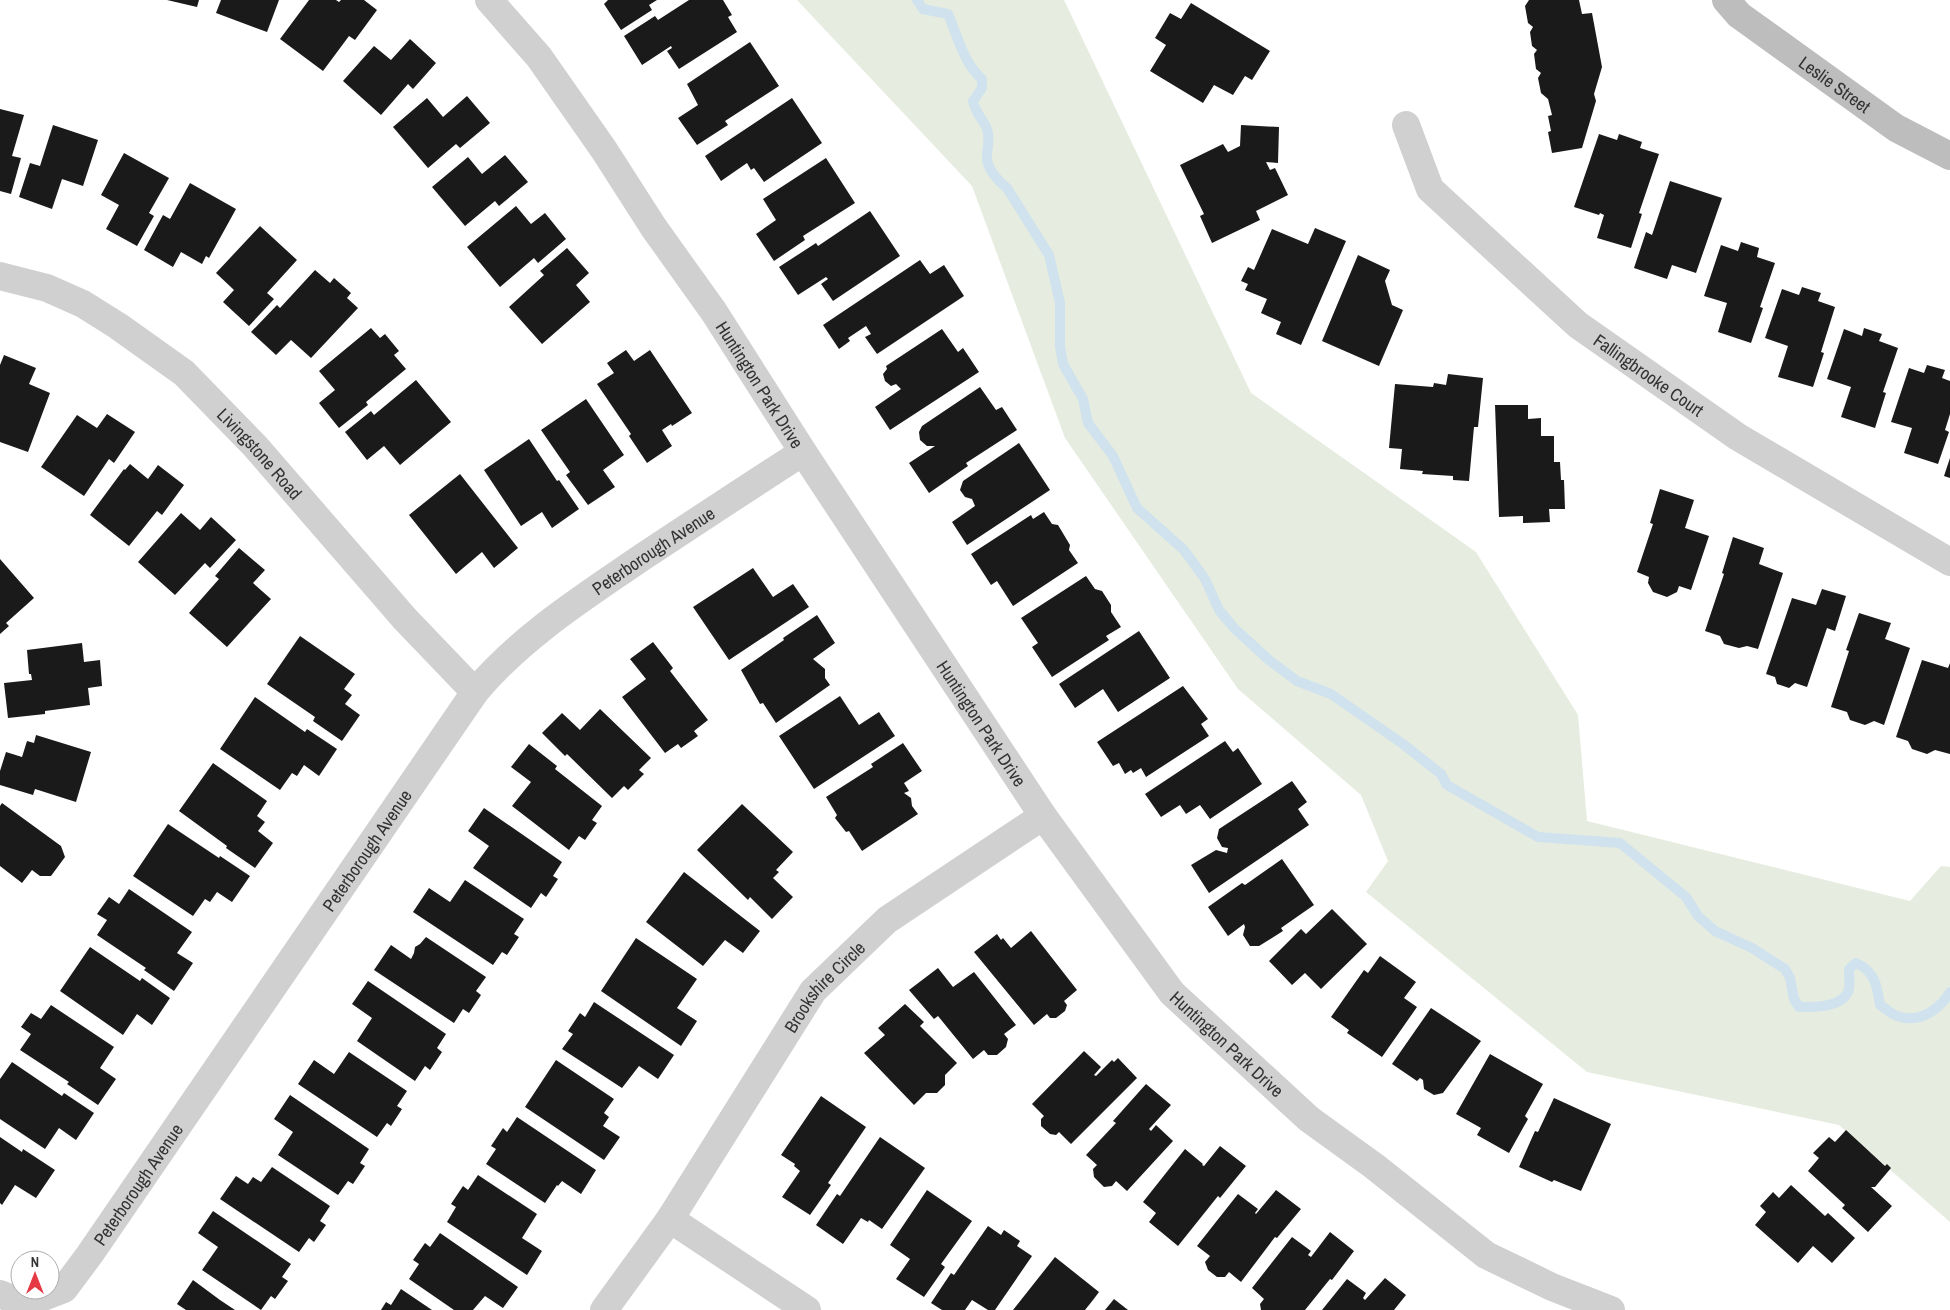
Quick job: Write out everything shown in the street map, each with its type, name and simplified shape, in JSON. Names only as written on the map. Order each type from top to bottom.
[{"type":"main road","name":"Leslie Street","points":[[1726,0],[1739,15],[1896,128],[1950,156]]},
{"type":"street","name":"Huntington Park Drive","points":[[490,0],[539,57],[588,127],[654,228],[714,312],[803,452],[1042,816],[1172,993],[1309,1118],[1374,1166],[1486,1255],[1552,1287],[1611,1310]]},
{"type":"street","name":"Fallingbrooke Court","points":[[1406,125],[1430,189],[1578,325],[1738,437],[1950,562]]},
{"type":"street","name":"Livingstone Road","points":[[0,276],[47,288],[83,304],[118,326],[184,373],[255,446],[399,612],[475,692]]},
{"type":"street","name":"Peterborough Avenue","points":[[0,1294],[12,1299],[38,1299],[64,1289],[96,1246],[475,692],[496,667],[543,626],[614,576],[803,452]]},
{"type":"street","name":"Brookshire Circle","points":[[604,1310],[670,1219],[813,991],[887,920],[1042,816]]},
{"type":"street","points":[[670,1219],[807,1310]]},
{"type":"shaded area","points":[[797,0],[1064,0],[1251,393],[1476,552],[1578,715],[1587,821],[1910,901],[1941,866],[1950,867],[1950,1222],[1839,1125],[1587,1072],[1366,892],[1388,861],[1361,795],[1238,689],[1065,438],[972,186]]},
{"type":"building","points":[[167,0],[199,0],[197,7]]},
{"type":"building","points":[[221,0],[279,0],[267,32],[216,13]]},
{"type":"building","points":[[309,0],[336,0],[339,2],[341,0],[364,0],[377,10],[355,40],[349,36],[323,71],[280,39]]},
{"type":"building","points":[[608,0],[657,0],[649,5],[652,10],[621,30],[604,4]]},
{"type":"building","points":[[689,0],[723,0],[732,15],[728,17],[737,32],[679,69],[667,51],[672,48],[671,46],[642,65],[624,36],[655,16],[658,20]]},
{"type":"building","points":[[1529,0],[1579,0],[1582,14],[1592,13],[1602,67],[1594,94],[1596,101],[1582,148],[1552,153],[1548,132],[1551,131],[1548,116],[1552,115],[1548,99],[1541,93],[1538,78],[1541,73],[1536,69],[1534,54],[1537,50],[1532,46],[1530,32],[1533,27],[1528,23],[1525,6]]},
{"type":"building","points":[[1191,3],[1270,51],[1252,80],[1245,76],[1233,95],[1214,85],[1203,103],[1150,71],[1166,45],[1155,38],[1170,13],[1181,19]]},
{"type":"building","points":[[410,39],[436,63],[413,89],[408,84],[381,115],[343,81],[374,46],[391,60]]},
{"type":"building","points":[[750,42],[779,86],[725,121],[728,125],[697,145],[678,118],[698,105],[687,84]]},
{"type":"building","points":[[467,96],[490,123],[460,148],[456,144],[428,168],[393,127],[427,98],[443,117]]},
{"type":"building","points":[[792,98],[822,143],[764,182],[754,168],[751,170],[747,163],[721,181],[705,156]]},
{"type":"building","points":[[0,109],[24,115],[12,156],[21,158],[11,194],[0,191]]},
{"type":"building","points":[[53,125],[98,140],[83,186],[62,179],[52,209],[19,197],[30,163],[40,166]]},
{"type":"building","points":[[1241,125],[1279,127],[1278,163],[1266,162],[1270,170],[1275,168],[1288,195],[1256,211],[1260,220],[1212,243],[1200,216],[1204,214],[1180,165],[1223,144],[1228,152],[1240,146]]},
{"type":"building","points":[[1599,134],[1617,140],[1619,134],[1642,142],[1640,148],[1659,154],[1639,213],[1642,214],[1631,248],[1597,238],[1604,215],[1574,207]]},
{"type":"building","points":[[124,153],[169,178],[149,213],[154,216],[137,246],[106,229],[119,205],[101,195]]},
{"type":"building","points":[[505,155],[528,182],[499,206],[495,201],[465,226],[432,187],[468,157],[482,174]]},
{"type":"building","points":[[826,158],[855,203],[803,236],[805,240],[774,261],[756,234],[776,220],[763,199]]},
{"type":"building","points":[[1670,181],[1722,198],[1696,273],[1672,265],[1667,279],[1634,268],[1646,232],[1652,235]]},
{"type":"building","points":[[190,183],[236,209],[209,258],[206,256],[202,264],[181,252],[173,267],[144,250],[163,215],[170,219]]},
{"type":"building","points":[[516,206],[531,224],[545,213],[566,239],[538,263],[534,258],[500,287],[467,247]]},
{"type":"building","points":[[870,211],[900,256],[833,301],[821,284],[828,279],[826,277],[798,295],[779,267],[816,243],[818,246]]},
{"type":"building","points":[[260,226],[297,260],[267,293],[274,299],[249,326],[223,302],[234,290],[216,273]]},
{"type":"building","points":[[1315,228],[1346,241],[1301,345],[1276,334],[1281,322],[1261,313],[1267,299],[1245,290],[1248,284],[1241,281],[1248,267],[1254,270],[1272,229],[1308,244]]},
{"type":"building","points":[[1741,242],[1759,248],[1757,257],[1775,263],[1760,307],[1763,308],[1751,343],[1718,332],[1727,303],[1704,296],[1721,245],[1738,251]]},
{"type":"building","points":[[567,248],[589,273],[576,285],[590,302],[542,344],[509,307],[544,275],[540,271]]},
{"type":"building","points":[[1358,255],[1390,270],[1385,281],[1392,305],[1403,310],[1379,366],[1322,341]]},
{"type":"building","points":[[920,260],[930,274],[944,265],[964,296],[877,354],[865,337],[871,334],[866,326],[848,338],[850,341],[839,349],[823,325]]},
{"type":"building","points":[[315,270],[330,283],[334,278],[351,293],[347,298],[358,308],[311,358],[291,340],[276,355],[251,332],[277,305],[280,308]]},
{"type":"building","points":[[1802,287],[1821,293],[1818,301],[1835,307],[1821,352],[1824,353],[1813,387],[1778,377],[1788,346],[1765,338],[1782,289],[1799,295]]},
{"type":"building","points":[[371,328],[380,338],[385,334],[399,351],[394,355],[406,369],[366,402],[368,405],[339,428],[319,403],[335,390],[319,371]]},
{"type":"building","points":[[1864,328],[1882,334],[1879,341],[1898,348],[1883,392],[1886,393],[1875,428],[1841,417],[1851,387],[1827,379],[1844,329],[1862,336]]},
{"type":"building","points":[[942,329],[958,352],[963,348],[979,372],[890,430],[875,407],[901,389],[896,384],[891,386],[885,381],[883,374],[887,369],[886,366]]},
{"type":"building","points":[[626,350],[634,361],[650,350],[692,413],[662,430],[672,446],[647,463],[629,436],[631,434],[597,384],[614,373],[607,363]]},
{"type":"building","points":[[4,355],[36,368],[29,384],[50,393],[28,452],[0,442],[0,365]]},
{"type":"building","points":[[1927,365],[1945,370],[1942,378],[1950,381],[1950,414],[1945,430],[1949,432],[1938,464],[1904,453],[1912,428],[1891,422],[1909,368],[1924,373]]},
{"type":"building","points":[[1448,374],[1483,378],[1478,427],[1474,427],[1469,481],[1453,480],[1453,476],[1422,474],[1423,471],[1400,469],[1402,449],[1389,448],[1395,384],[1433,387],[1434,383],[1446,385]]},
{"type":"building","points":[[416,380],[451,422],[400,465],[384,446],[367,460],[345,432],[371,411],[374,415]]},
{"type":"building","points":[[980,387],[996,410],[1002,407],[1017,430],[966,463],[968,466],[929,493],[909,463],[935,446],[927,446],[920,440],[919,432],[922,426]]},
{"type":"building","points":[[586,399],[624,455],[603,470],[615,487],[588,505],[566,475],[570,472],[541,430]]},
{"type":"building","points":[[1495,405],[1528,405],[1528,419],[1541,418],[1541,436],[1554,436],[1554,462],[1560,462],[1561,480],[1564,480],[1565,509],[1549,509],[1550,522],[1523,523],[1523,516],[1499,517]]},
{"type":"building","points":[[107,414],[135,432],[114,463],[109,459],[84,496],[41,467],[77,415],[97,428]]},
{"type":"building","points":[[529,439],[557,481],[559,480],[579,509],[552,528],[542,512],[521,526],[484,470]]},
{"type":"building","points":[[1019,443],[1050,490],[967,545],[952,522],[975,506],[972,499],[965,497],[960,490],[963,481]]},
{"type":"building","points":[[1950,458],[1950,478],[1944,476]]},
{"type":"building","points":[[130,464],[148,479],[158,465],[184,485],[162,515],[157,511],[129,546],[90,515],[124,469]]},
{"type":"building","points":[[460,474],[518,548],[494,568],[482,552],[456,574],[409,515]]},
{"type":"building","points":[[1660,489],[1694,500],[1685,528],[1709,536],[1691,590],[1679,586],[1677,592],[1667,597],[1653,592],[1648,583],[1649,577],[1637,572],[1653,524],[1650,523]]},
{"type":"building","points":[[1044,512],[1052,524],[1058,525],[1070,545],[1069,550],[1078,563],[1013,606],[997,581],[991,585],[971,554],[1031,515],[1033,519]]},
{"type":"building","points":[[181,513],[200,530],[211,517],[236,540],[210,568],[205,563],[175,595],[138,562]]},
{"type":"building","points":[[1733,537],[1764,548],[1759,564],[1783,573],[1758,649],[1747,646],[1739,648],[1724,644],[1720,636],[1705,631],[1724,574],[1722,573]]},
{"type":"building","points":[[239,548],[265,570],[253,583],[271,599],[227,647],[189,613],[219,579],[215,576]]},
{"type":"building","points":[[0,559],[34,598],[6,623],[9,626],[0,634]]},
{"type":"building","points":[[753,568],[773,597],[793,584],[809,607],[729,660],[693,607]]},
{"type":"building","points":[[1086,576],[1095,589],[1102,591],[1111,605],[1111,612],[1121,627],[1106,636],[1109,640],[1052,677],[1032,647],[1038,643],[1021,618]]},
{"type":"building","points":[[1822,589],[1846,596],[1835,631],[1827,628],[1807,687],[1795,683],[1789,688],[1777,684],[1775,677],[1766,674],[1792,598],[1816,605]]},
{"type":"building","points":[[1859,613],[1891,623],[1885,639],[1910,648],[1884,725],[1874,721],[1865,725],[1850,720],[1847,712],[1831,707],[1849,651],[1846,650]]},
{"type":"building","points":[[817,615],[835,643],[813,659],[825,669],[825,678],[830,685],[776,723],[763,703],[760,704],[741,670]]},
{"type":"building","points":[[1139,631],[1170,678],[1118,712],[1103,689],[1075,708],[1059,684]]},
{"type":"building","points":[[300,636],[355,674],[344,689],[352,695],[345,704],[360,715],[342,741],[313,721],[315,717],[267,684]]},
{"type":"building","points":[[653,642],[673,668],[670,671],[708,720],[694,731],[698,736],[681,748],[678,744],[665,753],[622,697],[646,679],[630,659]]},
{"type":"building","points":[[82,643],[84,662],[100,660],[102,686],[88,688],[90,705],[45,711],[45,714],[8,718],[4,683],[32,680],[31,674],[29,674],[27,650]]},
{"type":"building","points":[[1922,660],[1948,668],[1950,663],[1950,754],[1935,750],[1927,754],[1912,749],[1908,741],[1896,737]]},
{"type":"building","points":[[1183,686],[1208,719],[1201,724],[1209,736],[1146,777],[1141,768],[1133,773],[1131,770],[1125,774],[1119,763],[1113,766],[1097,742]]},
{"type":"building","points":[[840,696],[859,725],[879,712],[895,736],[814,789],[779,736]]},
{"type":"building","points":[[255,697],[305,732],[307,729],[337,749],[319,776],[304,765],[297,776],[292,773],[280,790],[220,749]]},
{"type":"building","points":[[600,709],[651,758],[639,770],[644,774],[628,790],[624,786],[612,798],[567,754],[565,756],[542,733],[562,713],[580,730]]},
{"type":"building","points":[[36,735],[91,752],[76,802],[35,789],[33,795],[0,785],[0,771],[6,752],[22,757],[27,741],[34,743]]},
{"type":"building","points":[[1225,741],[1233,752],[1238,748],[1262,784],[1210,819],[1200,805],[1186,814],[1180,805],[1161,817],[1145,794]]},
{"type":"building","points":[[903,743],[922,771],[904,783],[909,791],[904,793],[911,798],[912,806],[918,814],[862,851],[849,831],[846,832],[835,818],[837,815],[826,797],[873,767],[871,764]]},
{"type":"building","points":[[529,744],[557,766],[555,769],[602,806],[592,820],[597,823],[585,840],[579,836],[569,850],[512,806],[531,782],[511,767]]},
{"type":"building","points":[[213,763],[267,801],[257,816],[265,822],[258,831],[273,843],[255,868],[179,811]]},
{"type":"building","points":[[1292,781],[1307,802],[1298,809],[1309,825],[1209,893],[1191,865],[1216,850],[1227,853],[1228,848],[1222,847],[1217,838],[1219,829]]},
{"type":"building","points":[[2,803],[61,846],[65,857],[51,876],[40,876],[32,870],[22,883],[0,866],[0,806]]},
{"type":"building","points":[[742,804],[793,852],[776,870],[779,872],[773,878],[793,897],[772,919],[750,897],[748,900],[697,850]]},
{"type":"building","points":[[484,808],[562,862],[553,876],[558,879],[546,897],[541,893],[531,908],[473,868],[489,846],[468,831]]},
{"type":"building","points":[[168,824],[250,876],[232,902],[217,892],[210,902],[205,899],[193,916],[133,876]]},
{"type":"building","points":[[1282,859],[1314,905],[1281,928],[1283,931],[1259,946],[1250,946],[1243,935],[1244,924],[1228,936],[1208,907],[1242,883],[1245,885]]},
{"type":"building","points":[[684,872],[760,931],[743,953],[725,940],[703,966],[646,922]]},
{"type":"building","points":[[465,880],[524,919],[514,934],[519,937],[507,955],[502,952],[493,965],[413,912],[429,888],[450,902]]},
{"type":"building","points":[[129,889],[192,932],[177,953],[193,963],[174,991],[144,970],[146,968],[97,935],[107,920],[97,914],[109,897],[119,904]]},
{"type":"building","points":[[1332,909],[1367,944],[1321,989],[1305,973],[1292,985],[1269,961],[1301,929],[1306,934]]},
{"type":"building","points":[[1031,931],[1077,990],[1064,1001],[1067,1005],[1065,1011],[1056,1018],[1050,1018],[1047,1014],[1034,1025],[974,952],[997,934],[1011,948]]},
{"type":"building","points":[[426,937],[486,977],[476,991],[481,995],[469,1013],[463,1009],[454,1023],[374,970],[391,945],[411,959],[415,947]]},
{"type":"building","points":[[636,938],[697,979],[677,1008],[697,1021],[681,1046],[601,991]]},
{"type":"building","points":[[90,947],[140,981],[142,978],[170,998],[152,1025],[137,1014],[123,1035],[60,991]]},
{"type":"building","points":[[1380,956],[1416,982],[1404,998],[1417,1007],[1382,1057],[1347,1033],[1349,1030],[1331,1017],[1364,970],[1368,973]]},
{"type":"building","points":[[938,968],[953,987],[974,972],[1016,1025],[1004,1034],[1008,1039],[1006,1047],[997,1055],[988,1055],[984,1050],[973,1059],[938,1016],[934,1019],[909,990]]},
{"type":"building","points":[[368,981],[446,1034],[437,1048],[442,1052],[430,1070],[425,1066],[415,1081],[357,1041],[372,1018],[352,1004]]},
{"type":"building","points":[[594,1002],[674,1055],[658,1079],[639,1066],[622,1088],[562,1049],[573,1034],[568,1031],[580,1013],[585,1017]]},
{"type":"building","points":[[905,1004],[924,1022],[920,1026],[957,1063],[945,1075],[945,1085],[937,1093],[926,1093],[914,1105],[864,1053],[885,1035],[878,1028]]},
{"type":"building","points":[[51,1005],[114,1047],[100,1068],[116,1079],[98,1105],[67,1084],[69,1082],[20,1050],[31,1034],[21,1027],[31,1013],[41,1019]]},
{"type":"building","points":[[1431,1008],[1481,1041],[1443,1093],[1434,1095],[1424,1089],[1423,1080],[1420,1078],[1417,1081],[1392,1064]]},
{"type":"building","points":[[1084,1051],[1101,1067],[1094,1075],[1096,1076],[1112,1060],[1114,1062],[1118,1058],[1137,1078],[1071,1144],[1059,1132],[1056,1135],[1050,1134],[1041,1126],[1041,1119],[1044,1116],[1032,1104]]},
{"type":"building","points":[[349,1052],[407,1091],[397,1106],[402,1109],[391,1126],[387,1123],[377,1137],[298,1084],[314,1060],[334,1074]]},
{"type":"building","points":[[1490,1054],[1543,1084],[1525,1116],[1528,1119],[1509,1153],[1477,1135],[1481,1128],[1456,1114]]},
{"type":"building","points":[[556,1060],[614,1099],[604,1113],[609,1117],[603,1126],[620,1137],[604,1160],[525,1107]]},
{"type":"building","points":[[12,1062],[62,1096],[64,1093],[94,1113],[76,1140],[59,1128],[45,1149],[0,1119],[0,1079]]},
{"type":"building","points":[[1146,1084],[1171,1105],[1149,1129],[1151,1131],[1156,1125],[1173,1141],[1127,1191],[1116,1181],[1112,1186],[1104,1187],[1094,1177],[1093,1169],[1097,1165],[1086,1155],[1116,1123],[1113,1121]]},
{"type":"building","points":[[290,1095],[369,1149],[360,1163],[365,1166],[353,1184],[348,1181],[338,1195],[278,1155],[293,1132],[274,1119]]},
{"type":"building","points":[[821,1096],[866,1127],[828,1183],[831,1185],[810,1215],[782,1197],[800,1171],[794,1166],[795,1164],[781,1155]]},
{"type":"building","points":[[1554,1098],[1611,1124],[1581,1191],[1554,1180],[1552,1182],[1519,1167],[1535,1131],[1538,1132]]},
{"type":"building","points":[[517,1117],[596,1170],[581,1194],[562,1181],[557,1185],[545,1203],[486,1164],[496,1149],[491,1146],[503,1128],[507,1132]]},
{"type":"building","points":[[1846,1130],[1885,1166],[1887,1164],[1891,1168],[1875,1187],[1871,1187],[1892,1206],[1868,1232],[1842,1208],[1845,1205],[1808,1171],[1819,1158],[1813,1153],[1829,1137],[1835,1142]]},
{"type":"building","points":[[0,1137],[22,1152],[23,1149],[55,1170],[36,1198],[15,1185],[2,1205],[0,1203]]},
{"type":"building","points":[[880,1137],[925,1168],[882,1229],[869,1220],[868,1222],[861,1218],[843,1244],[816,1225],[837,1194],[840,1196]]},
{"type":"building","points":[[1220,1146],[1246,1166],[1220,1198],[1218,1196],[1178,1246],[1149,1222],[1156,1213],[1143,1202],[1185,1149],[1204,1166]]},
{"type":"building","points":[[272,1167],[330,1206],[320,1221],[326,1225],[314,1242],[309,1238],[299,1252],[220,1199],[236,1176],[248,1184],[253,1177],[261,1182]]},
{"type":"building","points":[[478,1175],[537,1214],[522,1238],[542,1251],[527,1275],[447,1222],[456,1207],[451,1204],[463,1186],[468,1190]]},
{"type":"building","points":[[1791,1185],[1825,1216],[1828,1213],[1855,1238],[1832,1263],[1813,1246],[1798,1263],[1755,1225],[1766,1212],[1760,1206],[1773,1192],[1779,1198]]},
{"type":"building","points":[[927,1190],[972,1221],[941,1264],[945,1267],[924,1297],[896,1279],[910,1259],[890,1245]]},
{"type":"building","points":[[1276,1190],[1301,1209],[1277,1238],[1275,1237],[1241,1282],[1229,1272],[1225,1277],[1217,1277],[1208,1270],[1205,1262],[1210,1256],[1197,1246],[1238,1194],[1258,1209],[1256,1214]]},
{"type":"building","points":[[213,1211],[291,1264],[282,1277],[288,1281],[275,1299],[271,1296],[261,1310],[202,1270],[218,1247],[198,1233]]},
{"type":"building","points":[[988,1226],[1001,1235],[1004,1230],[1020,1241],[1017,1246],[1032,1256],[995,1310],[988,1310],[972,1300],[965,1310],[942,1310],[931,1303],[951,1273],[954,1275]]},
{"type":"building","points":[[1330,1232],[1354,1251],[1332,1280],[1330,1279],[1305,1310],[1261,1310],[1260,1304],[1264,1299],[1252,1288],[1292,1237],[1311,1251],[1308,1255],[1311,1257]]},
{"type":"building","points":[[440,1233],[518,1287],[503,1308],[485,1296],[473,1310],[454,1310],[409,1279],[419,1264],[413,1260],[425,1243],[430,1247]]},
{"type":"building","points":[[1055,1257],[1099,1292],[1093,1300],[1085,1310],[1013,1310]]},
{"type":"building","points":[[1385,1278],[1406,1295],[1394,1310],[1322,1310],[1347,1279],[1366,1293],[1363,1298],[1365,1300]]},
{"type":"building","points":[[193,1280],[235,1310],[186,1310],[177,1304]]},
{"type":"building","points":[[401,1289],[432,1310],[381,1310],[386,1302],[391,1305]]},
{"type":"building","points":[[1114,1299],[1128,1310],[1105,1310]]},
{"type":"waterway","points":[[917,0],[923,9],[948,14],[970,65],[982,79],[982,88],[973,101],[975,109],[988,133],[988,164],[995,176],[1007,188],[1049,255],[1060,303],[1060,346],[1063,364],[1083,399],[1088,423],[1113,456],[1137,508],[1184,550],[1205,579],[1219,610],[1234,628],[1269,660],[1297,681],[1331,694],[1403,744],[1441,774],[1447,785],[1538,837],[1620,843],[1686,897],[1698,916],[1715,931],[1752,948],[1785,969],[1790,978],[1794,999],[1799,1007],[1828,1005],[1841,1000],[1849,989],[1849,969],[1856,963],[1867,970],[1874,980],[1880,1005],[1897,1016],[1913,1018],[1928,1014],[1950,992]]}]
